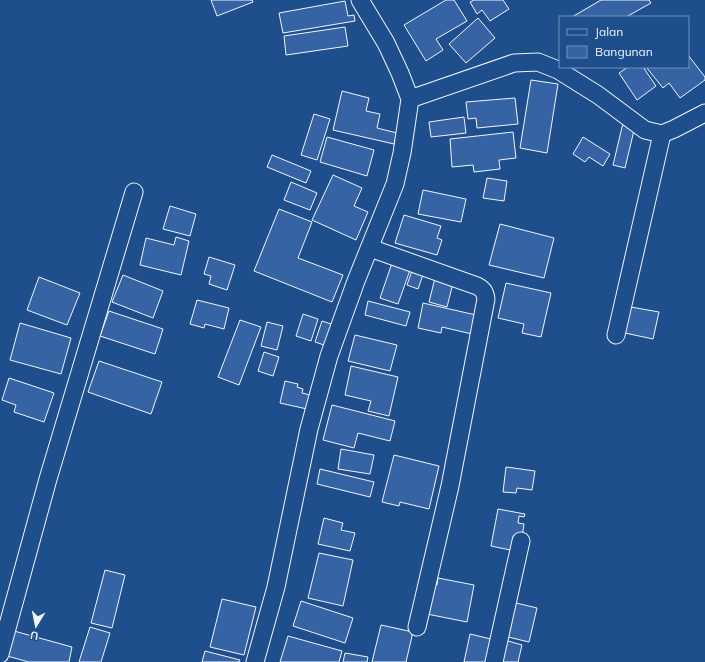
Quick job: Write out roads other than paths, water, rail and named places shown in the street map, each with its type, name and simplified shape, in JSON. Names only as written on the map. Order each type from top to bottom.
[{"type":"street","points":[[255,662],[276,587],[309,430],[329,356],[356,281],[395,184],[402,153],[410,99],[386,42],[360,0]]},
{"type":"street","points":[[410,99],[514,63],[538,62],[558,70],[598,95],[645,130],[662,134],[705,113]]},
{"type":"street","points":[[616,335],[662,134]]},
{"type":"street","points":[[0,654],[50,472],[134,192]]},
{"type":"street","points":[[370,248],[477,286],[482,289],[486,299],[450,486],[417,627]]},
{"type":"street","points":[[494,662],[521,540]]}]
